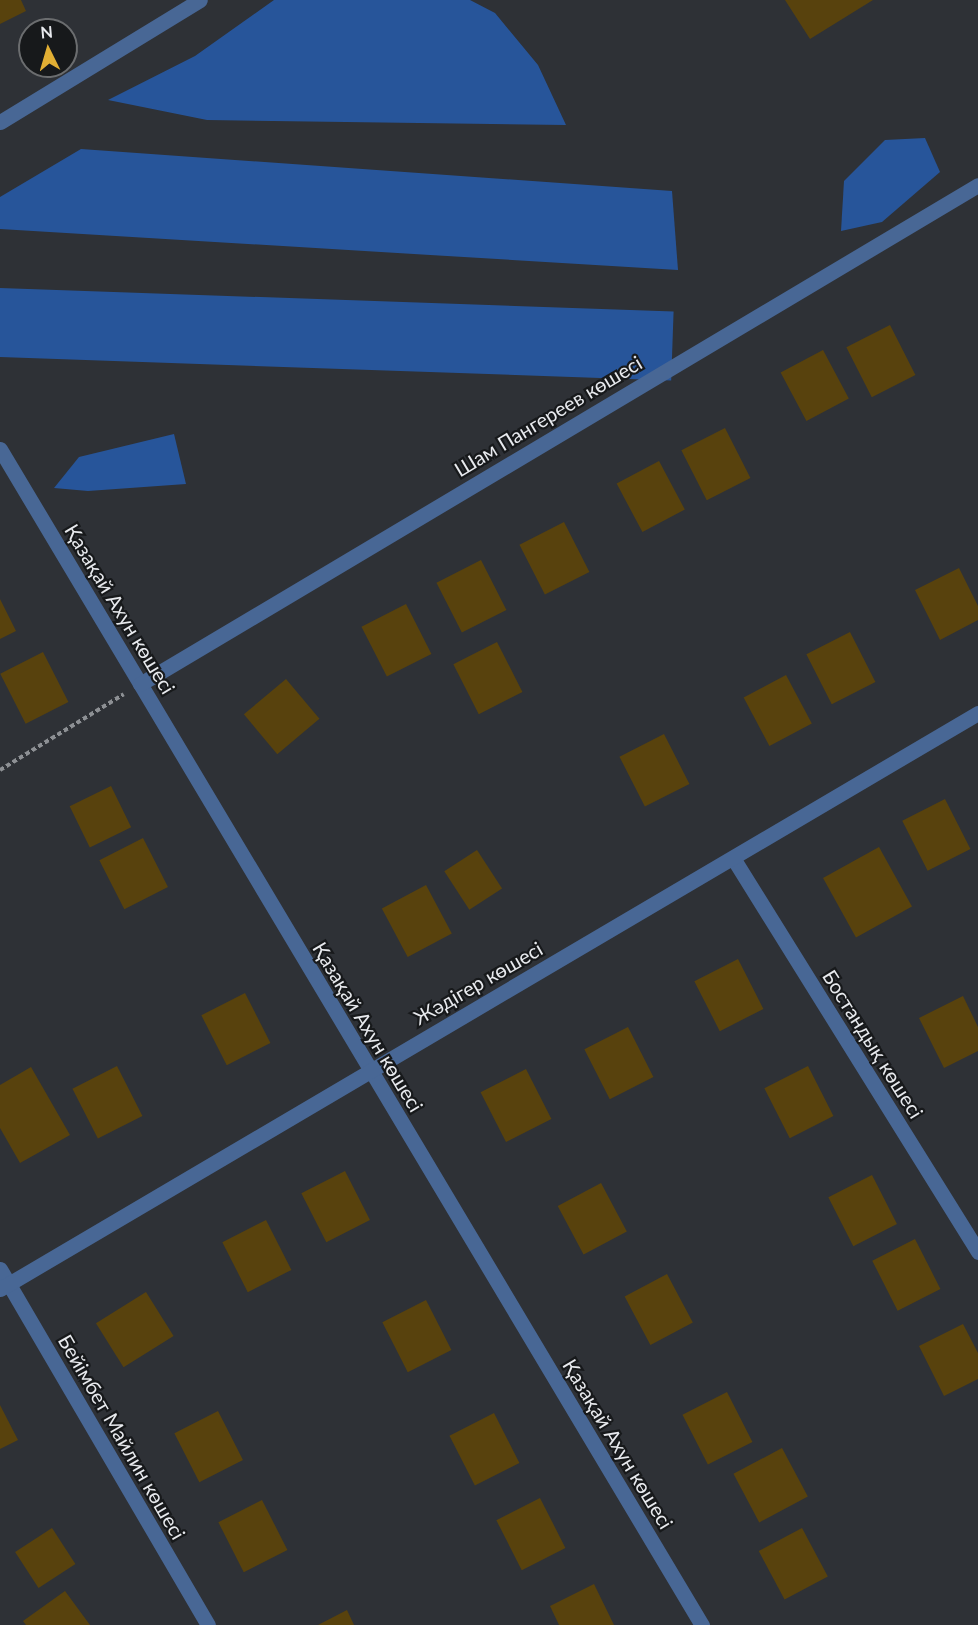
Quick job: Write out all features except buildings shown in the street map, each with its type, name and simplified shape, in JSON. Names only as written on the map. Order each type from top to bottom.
[{"type":"street","points":[[0,122],[200,0]]},
{"type":"street","name":"Шам Пангереев көшесі","points":[[140,684],[978,185]]},
{"type":"street","name":"Қазақай Ахун көшесі","points":[[0,449],[702,1625]]},
{"type":"street","name":"Жәдігер көшесі","points":[[4,1286],[978,713]]},
{"type":"street","name":"Бостандық көшесі","points":[[733,858],[978,1252]]},
{"type":"street","name":"Бейімбет Майлин көшесі","points":[[0,1269],[4,1286],[207,1625]]},
{"type":"path","points":[[0,770],[140,684]]},
{"type":"shaded area","points":[[274,0],[470,0],[495,13],[538,65],[566,125],[207,120],[108,100],[195,56]]},
{"type":"shaded area","points":[[925,138],[940,172],[882,222],[841,231],[844,181],[885,140]]},
{"type":"shaded area","points":[[81,149],[672,191],[678,270],[0,229],[0,197]]},
{"type":"shaded area","points":[[0,288],[674,312],[671,380],[0,357]]},
{"type":"shaded area","points":[[174,434],[186,484],[88,491],[54,488],[79,457]]}]
